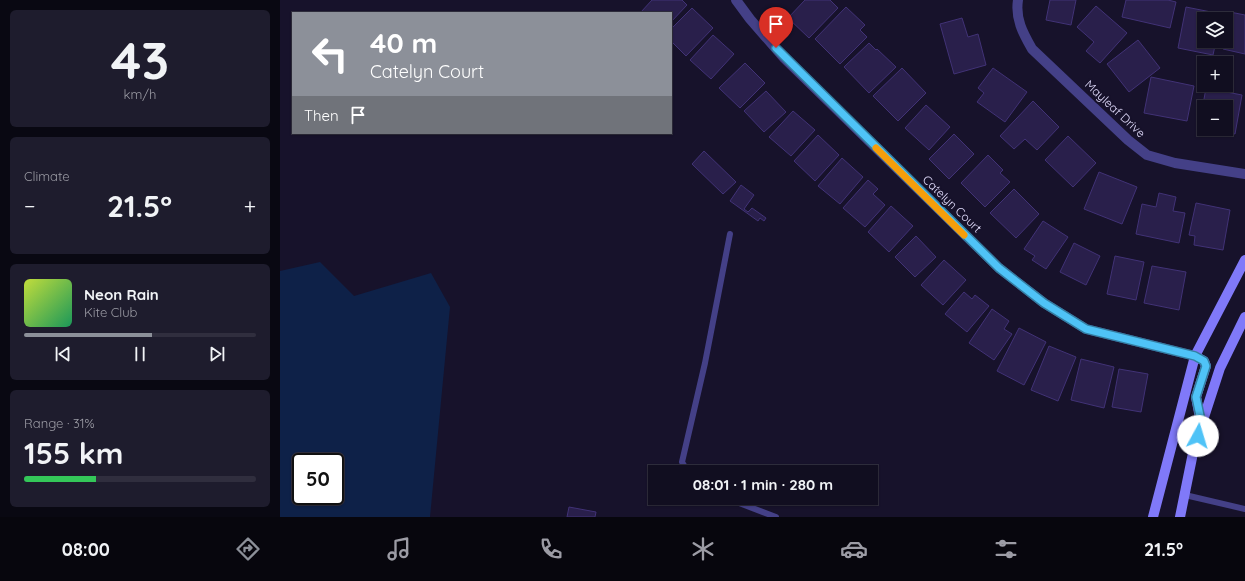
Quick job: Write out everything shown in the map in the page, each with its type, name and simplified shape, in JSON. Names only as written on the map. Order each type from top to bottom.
[{"type":"main road","points":[[1153,517],[1195,356],[1245,260]]},
{"type":"main road","points":[[1180,517],[1194,448],[1220,368],[1245,317]]},
{"type":"main road","points":[[1195,356],[1204,361],[1206,366],[1196,397],[1202,425]]},
{"type":"street","name":"Catelyn Court","points":[[736,0],[750,19],[784,58],[999,268],[1044,303],[1086,329],[1195,356]]},
{"type":"street","name":"Mayleaf Drive","points":[[1018,0],[1016,11],[1021,30],[1032,48],[1128,140],[1147,155],[1175,162],[1245,174]]},
{"type":"lane","points":[[684,465],[682,462],[705,363],[730,234]]},
{"type":"lane","points":[[1185,495],[1245,509]]},
{"type":"lane","points":[[744,505],[776,517]]},
{"type":"water","points":[[320,262],[354,296],[431,273],[450,307],[430,517],[280,517],[280,271]]},
{"type":"building","points":[[652,0],[682,0],[687,5],[672,21],[672,12],[641,12]]},
{"type":"building","points":[[805,0],[830,0],[838,8],[809,38],[788,18]]},
{"type":"building","points":[[1050,0],[1076,0],[1071,25],[1046,20]]},
{"type":"building","points":[[1126,0],[1168,0],[1176,2],[1170,28],[1122,17]]},
{"type":"building","points":[[1096,6],[1127,33],[1100,63],[1086,51],[1094,42],[1077,27]]},
{"type":"building","points":[[846,7],[865,25],[860,30],[867,37],[840,64],[815,39]]},
{"type":"building","points":[[1186,7],[1211,12],[1197,12],[1197,48],[1214,48],[1213,55],[1178,48]]},
{"type":"building","points":[[692,8],[713,28],[686,56],[672,42],[672,28]]},
{"type":"building","points":[[1233,13],[1245,15],[1245,54],[1223,49],[1233,48]]},
{"type":"building","points":[[962,18],[968,37],[978,34],[986,65],[954,74],[940,24]]},
{"type":"building","points":[[713,35],[734,54],[711,79],[690,60]]},
{"type":"building","points":[[1138,40],[1160,68],[1129,92],[1107,64]]},
{"type":"building","points":[[869,43],[896,67],[869,93],[844,67]]},
{"type":"building","points":[[745,63],[765,83],[740,108],[719,88]]},
{"type":"building","points":[[902,68],[926,93],[898,121],[873,96]]},
{"type":"building","points":[[993,68],[1027,92],[1005,122],[977,102],[984,93],[978,88]]},
{"type":"building","points":[[1151,77],[1194,86],[1187,121],[1144,113]]},
{"type":"building","points":[[766,91],[786,112],[764,132],[744,111]]},
{"type":"building","points":[[1205,92],[1227,92],[1242,95],[1235,134],[1233,134],[1233,100],[1204,100]]},
{"type":"building","points":[[1033,101],[1059,127],[1037,150],[1025,139],[1014,149],[1000,136]]},
{"type":"building","points":[[926,105],[950,127],[929,150],[905,128]]},
{"type":"building","points":[[793,111],[815,130],[791,156],[769,137]]},
{"type":"building","points":[[954,134],[974,154],[949,179],[929,159]]},
{"type":"building","points":[[818,135],[839,155],[815,181],[794,161]]},
{"type":"building","points":[[1068,136],[1096,163],[1073,187],[1045,160]]},
{"type":"building","points":[[704,151],[736,182],[723,194],[692,164]]},
{"type":"building","points":[[988,155],[1003,170],[1000,173],[1010,182],[985,207],[961,183]]},
{"type":"building","points":[[842,158],[863,177],[840,204],[818,186]]},
{"type":"building","points":[[1099,172],[1137,187],[1122,224],[1084,209]]},
{"type":"building","points":[[868,180],[878,189],[873,194],[885,205],[865,227],[843,208]]},
{"type":"building","points":[[741,185],[754,195],[744,209],[748,212],[752,208],[766,218],[764,221],[760,218],[758,221],[730,201]]},
{"type":"building","points":[[1014,189],[1039,214],[1016,238],[990,213]]},
{"type":"building","points":[[1159,193],[1176,197],[1173,211],[1185,213],[1179,243],[1136,234],[1142,204],[1156,207]]},
{"type":"building","points":[[1196,203],[1230,210],[1223,250],[1194,245],[1195,236],[1189,235]]},
{"type":"building","points":[[891,206],[913,226],[889,252],[868,232]]},
{"type":"building","points":[[1043,221],[1068,237],[1046,269],[1032,260],[1035,256],[1024,249]]},
{"type":"building","points":[[916,236],[936,257],[915,277],[895,257]]},
{"type":"building","points":[[1074,243],[1100,256],[1086,285],[1060,272]]},
{"type":"building","points":[[1115,256],[1144,262],[1136,300],[1107,294]]},
{"type":"building","points":[[944,260],[966,280],[943,305],[921,285]]},
{"type":"building","points":[[1152,266],[1186,272],[1179,310],[1144,303]]},
{"type":"building","points":[[964,292],[972,299],[975,295],[989,306],[967,332],[945,314]]},
{"type":"building","points":[[992,309],[1009,321],[1004,329],[1012,334],[994,360],[969,343]]},
{"type":"building","points":[[1019,328],[1046,342],[1024,385],[997,371]]},
{"type":"building","points":[[1049,346],[1076,357],[1058,401],[1031,390]]},
{"type":"building","points":[[1081,359],[1114,367],[1104,408],[1071,400]]},
{"type":"building","points":[[1119,369],[1148,374],[1141,412],[1112,407]]},
{"type":"building","points":[[569,507],[596,512],[595,517],[567,517]]},
{"type":"slow traffic","points":[[876,148],[964,235]]},
{"type":"route","points":[[776,48],[784,58],[999,268],[1044,303],[1086,329],[1195,356],[1204,361],[1206,366],[1204,375],[1196,397],[1202,425],[1198,436]]}]
